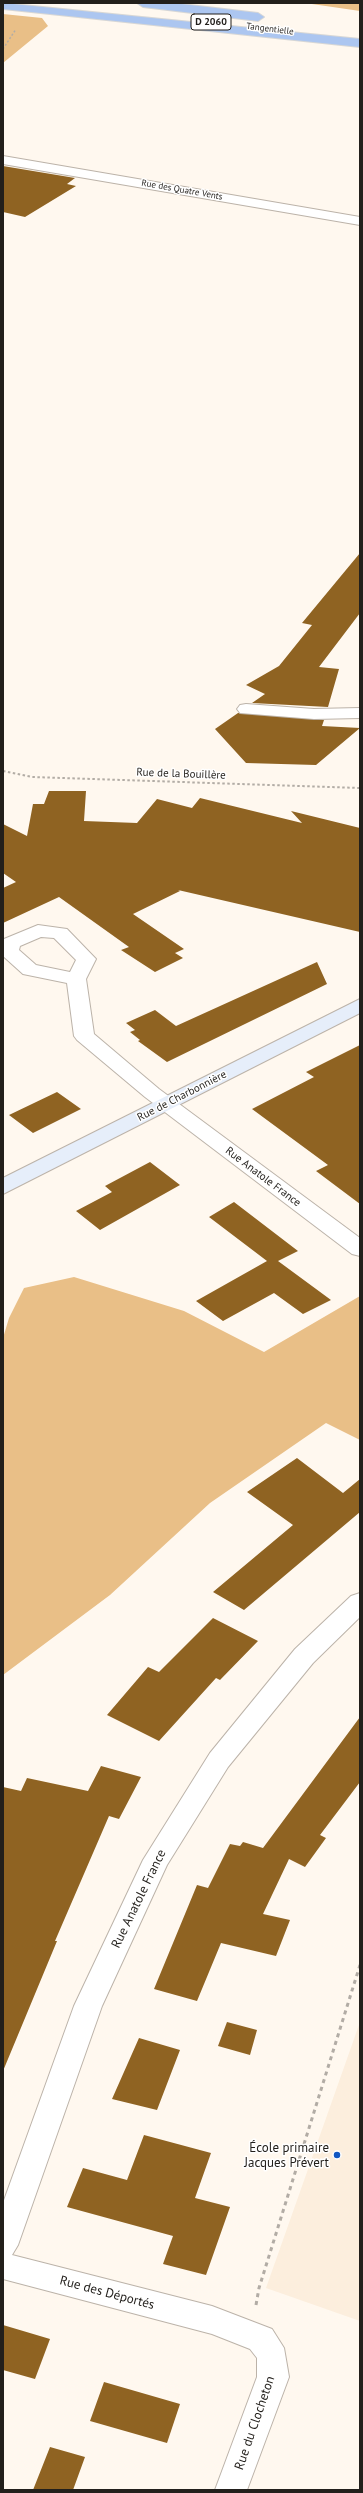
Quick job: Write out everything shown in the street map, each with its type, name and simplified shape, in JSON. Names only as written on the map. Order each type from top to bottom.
[{"type":"highway","name":"Tangentielle","points":[[62,3],[360,42]]},
{"type":"highway","name":"D 2060","points":[[143,3],[268,18],[166,3]]},
{"type":"highway","points":[[3,5],[360,42]]},
{"type":"street","name":"Rue des Quatre Vents","points":[[3,160],[360,221]]},
{"type":"street","points":[[246,709],[314,714],[360,713]]},
{"type":"street","name":"Rue Anatole France","points":[[76,980],[84,1036],[166,1104],[360,1249]]},
{"type":"street","name":"Rue de Charbonnière","points":[[3,1187],[360,1005]]},
{"type":"street","name":"Rue Anatole France","points":[[3,2245],[88,2006],[156,1860],[219,1760],[304,1656],[360,1602]]},
{"type":"street","name":"Rue des Déportés","points":[[3,2266],[212,2320]]},
{"type":"street","name":"Rue du Clocheton","points":[[212,2320],[261,2340],[269,2348],[272,2358],[273,2377],[231,2490]]},
{"type":"path","points":[[3,49],[18,27],[10,25]]},
{"type":"path","name":"Rue de la Bouillère","points":[[3,770],[32,777],[360,788]]},
{"type":"path","points":[[256,2308],[259,2288],[360,1965]]},
{"type":"shaded area","points":[[305,3],[360,3],[360,11]]},
{"type":"shaded area","points":[[3,14],[42,18],[48,26],[3,63]]},
{"type":"shaded area","points":[[74,1277],[184,1311],[264,1352],[360,1296],[360,1440],[326,1423],[210,1503],[110,1595],[3,1675],[3,1338],[9,1318],[24,1288]]},
{"type":"shaded area","name":"École primaire Jacques Prévert","points":[[360,2022],[360,2321],[266,2288]]},
{"type":"building","points":[[3,166],[75,178],[67,184],[76,186],[25,217],[3,212]]},
{"type":"building","points":[[360,553],[360,613],[319,667],[339,669],[328,707],[252,703],[265,694],[246,685],[279,666],[312,625],[302,623]]},
{"type":"building","points":[[238,713],[324,720],[322,726],[360,728],[316,765],[246,763],[215,729]]},
{"type":"building","points":[[49,791],[86,791],[84,821],[137,823],[157,799],[192,808],[200,798],[302,823],[291,811],[360,828],[360,932],[178,890],[180,891],[133,914],[184,949],[175,953],[183,958],[155,972],[121,950],[129,947],[59,897],[3,923],[3,888],[16,882],[3,873],[3,824],[27,836],[33,804],[44,804]]},
{"type":"building","points":[[317,962],[327,984],[167,1062],[138,1041],[140,1040],[130,1032],[135,1030],[126,1023],[155,1010],[176,1026]]},
{"type":"building","points":[[360,1045],[360,1204],[316,1171],[328,1165],[252,1109],[314,1077],[306,1072]]},
{"type":"building","points":[[57,1092],[81,1109],[33,1133],[9,1115]]},
{"type":"building","points":[[150,1162],[180,1185],[100,1230],[76,1211],[112,1192],[105,1186]]},
{"type":"building","points":[[234,1202],[298,1251],[278,1261],[331,1300],[303,1314],[274,1293],[223,1321],[196,1301],[267,1261],[209,1217]]},
{"type":"building","points":[[297,1458],[343,1493],[360,1479],[360,1512],[244,1610],[213,1592],[293,1525],[247,1492]]},
{"type":"building","points":[[213,1618],[258,1641],[220,1680],[216,1678],[159,1741],[107,1715],[148,1667],[159,1672]]},
{"type":"building","points":[[360,1717],[360,1782],[320,1835],[326,1838],[305,1867],[289,1859],[263,1914],[290,1920],[276,1956],[221,1943],[197,2001],[154,1989],[197,1885],[208,1888],[230,1844],[240,1846],[243,1842],[263,1848]]},
{"type":"building","points":[[101,1766],[141,1777],[119,1819],[109,1816],[55,1941],[57,1941],[3,2071],[3,1787],[21,1791],[27,1778],[88,1791]]},
{"type":"building","points":[[227,2022],[257,2030],[250,2055],[218,2046]]},
{"type":"building","points":[[139,2038],[180,2050],[157,2110],[112,2099]]},
{"type":"building","points":[[144,2135],[211,2153],[195,2198],[230,2207],[206,2275],[163,2264],[173,2236],[67,2207],[83,2168],[127,2180]]},
{"type":"building","points":[[3,2325],[50,2339],[35,2379],[3,2370]]},
{"type":"building","points":[[104,2382],[180,2404],[167,2443],[90,2421]]},
{"type":"building","points":[[50,2447],[85,2457],[73,2490],[33,2490]]},
{"type":"place","name":"École primaire Jacques Prévert","points":[[337,2155]]}]
